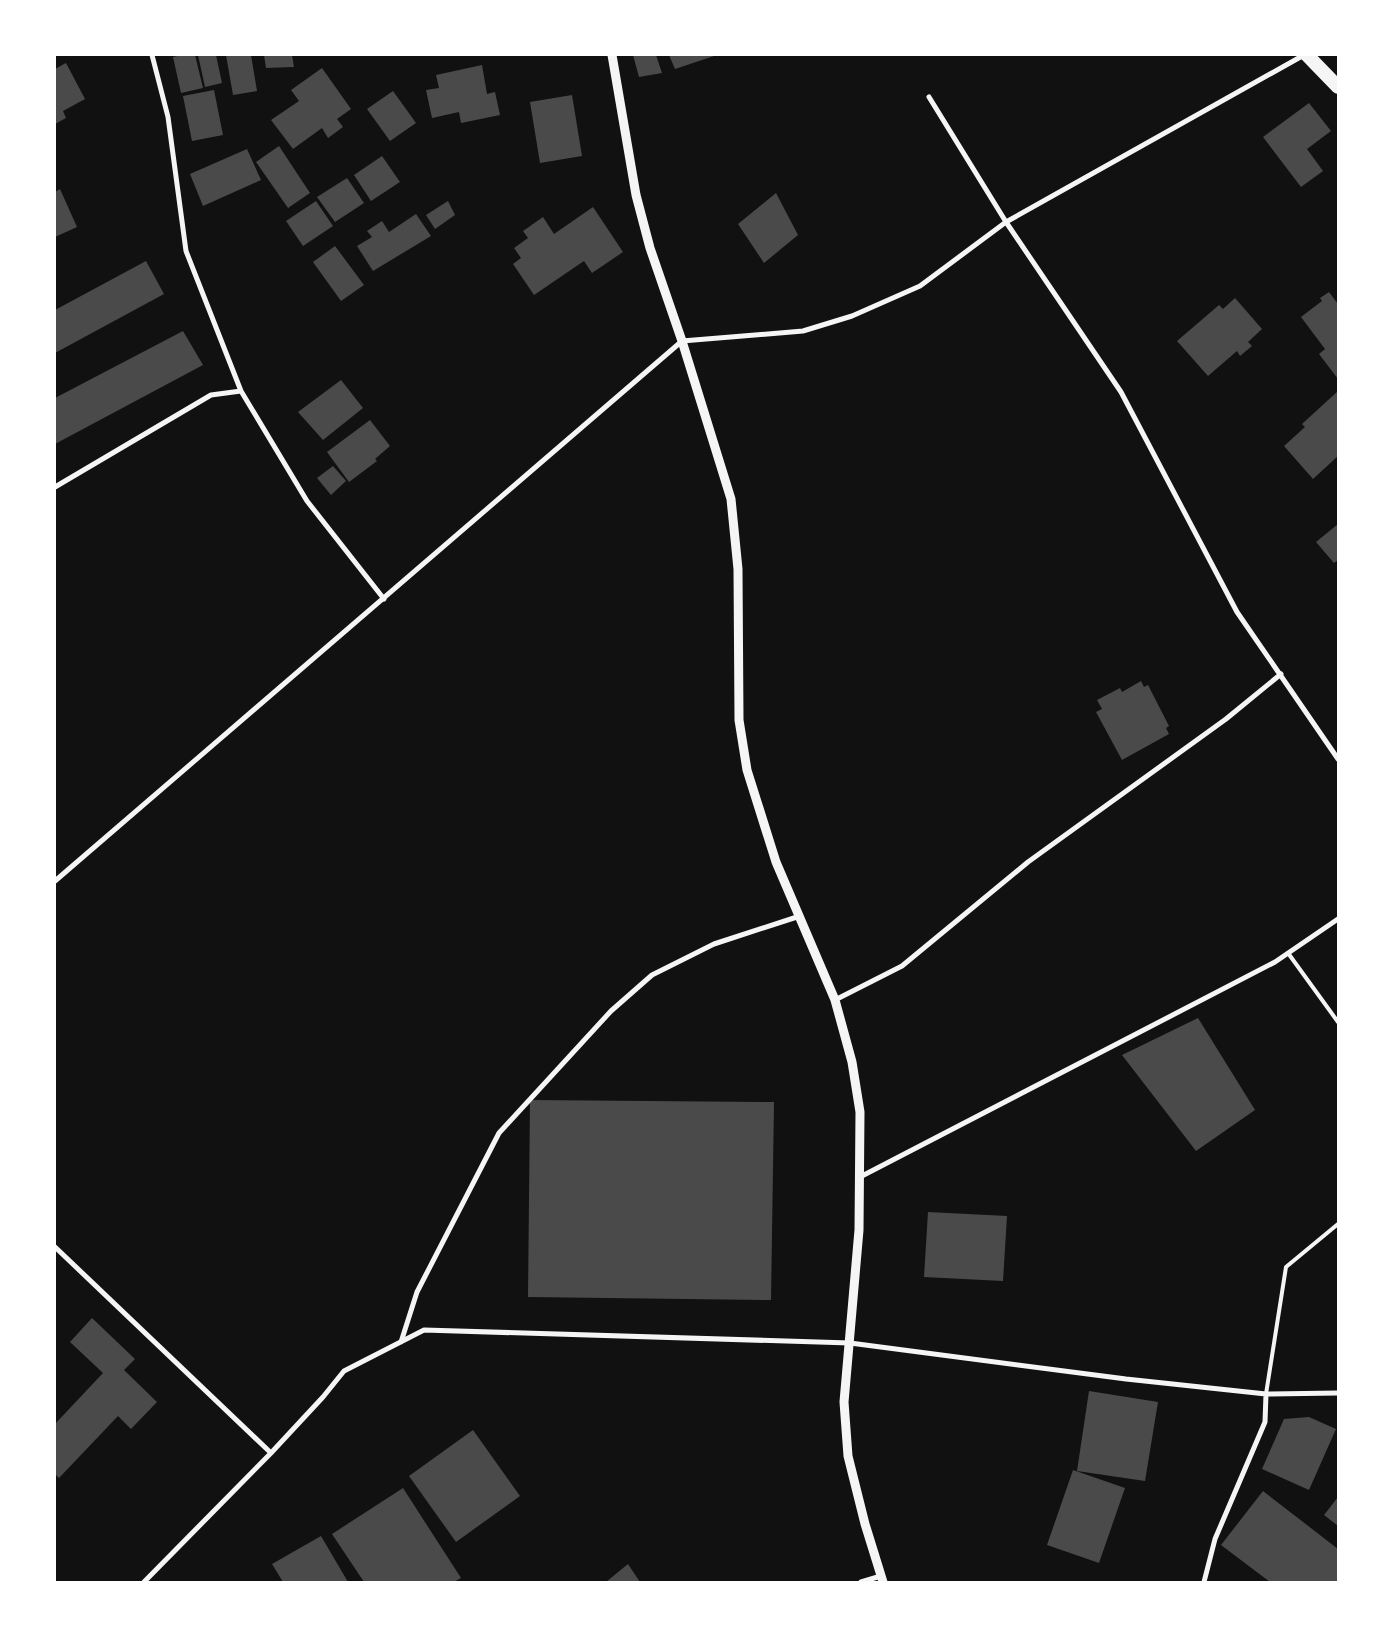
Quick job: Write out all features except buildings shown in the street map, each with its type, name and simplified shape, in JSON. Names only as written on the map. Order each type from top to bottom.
[{"type":"highway","points":[[1305,55],[1338,87]]},
{"type":"street","points":[[152,55],[168,117],[186,251],[241,391],[306,501],[384,599]]},
{"type":"street","points":[[612,55],[636,195],[650,248],[682,341],[731,499],[738,569],[739,720],[746,770],[776,862],[834,1000],[852,1062],[860,1112],[859,1230],[844,1402],[848,1456],[865,1524],[882,1579],[861,1582]]},
{"type":"street","points":[[55,881],[682,341],[804,331],[852,316],[920,286],[1006,222],[1305,55]]},
{"type":"street","points":[[929,98],[1006,222],[1121,392],[1237,612],[1338,759]]},
{"type":"street","points":[[55,487],[210,395],[241,391]]},
{"type":"street","points":[[834,1000],[902,966],[1028,862],[1226,719],[1281,674]]},
{"type":"street","points":[[401,1342],[417,1292],[499,1133],[611,1011],[652,975],[714,944],[800,916]]},
{"type":"street","points":[[859,1177],[1275,962],[1338,919]]},
{"type":"street","points":[[55,1247],[271,1452]]},
{"type":"street","points":[[144,1582],[271,1452],[323,1397],[344,1371],[424,1330],[850,1343],[1126,1379],[1266,1394],[1338,1393]]},
{"type":"street","points":[[1204,1582],[1215,1539],[1266,1422],[1266,1394]]},
{"type":"lane","points":[[1288,953],[1338,1022]]},
{"type":"lane","points":[[1266,1394],[1286,1267],[1338,1224]]}]
